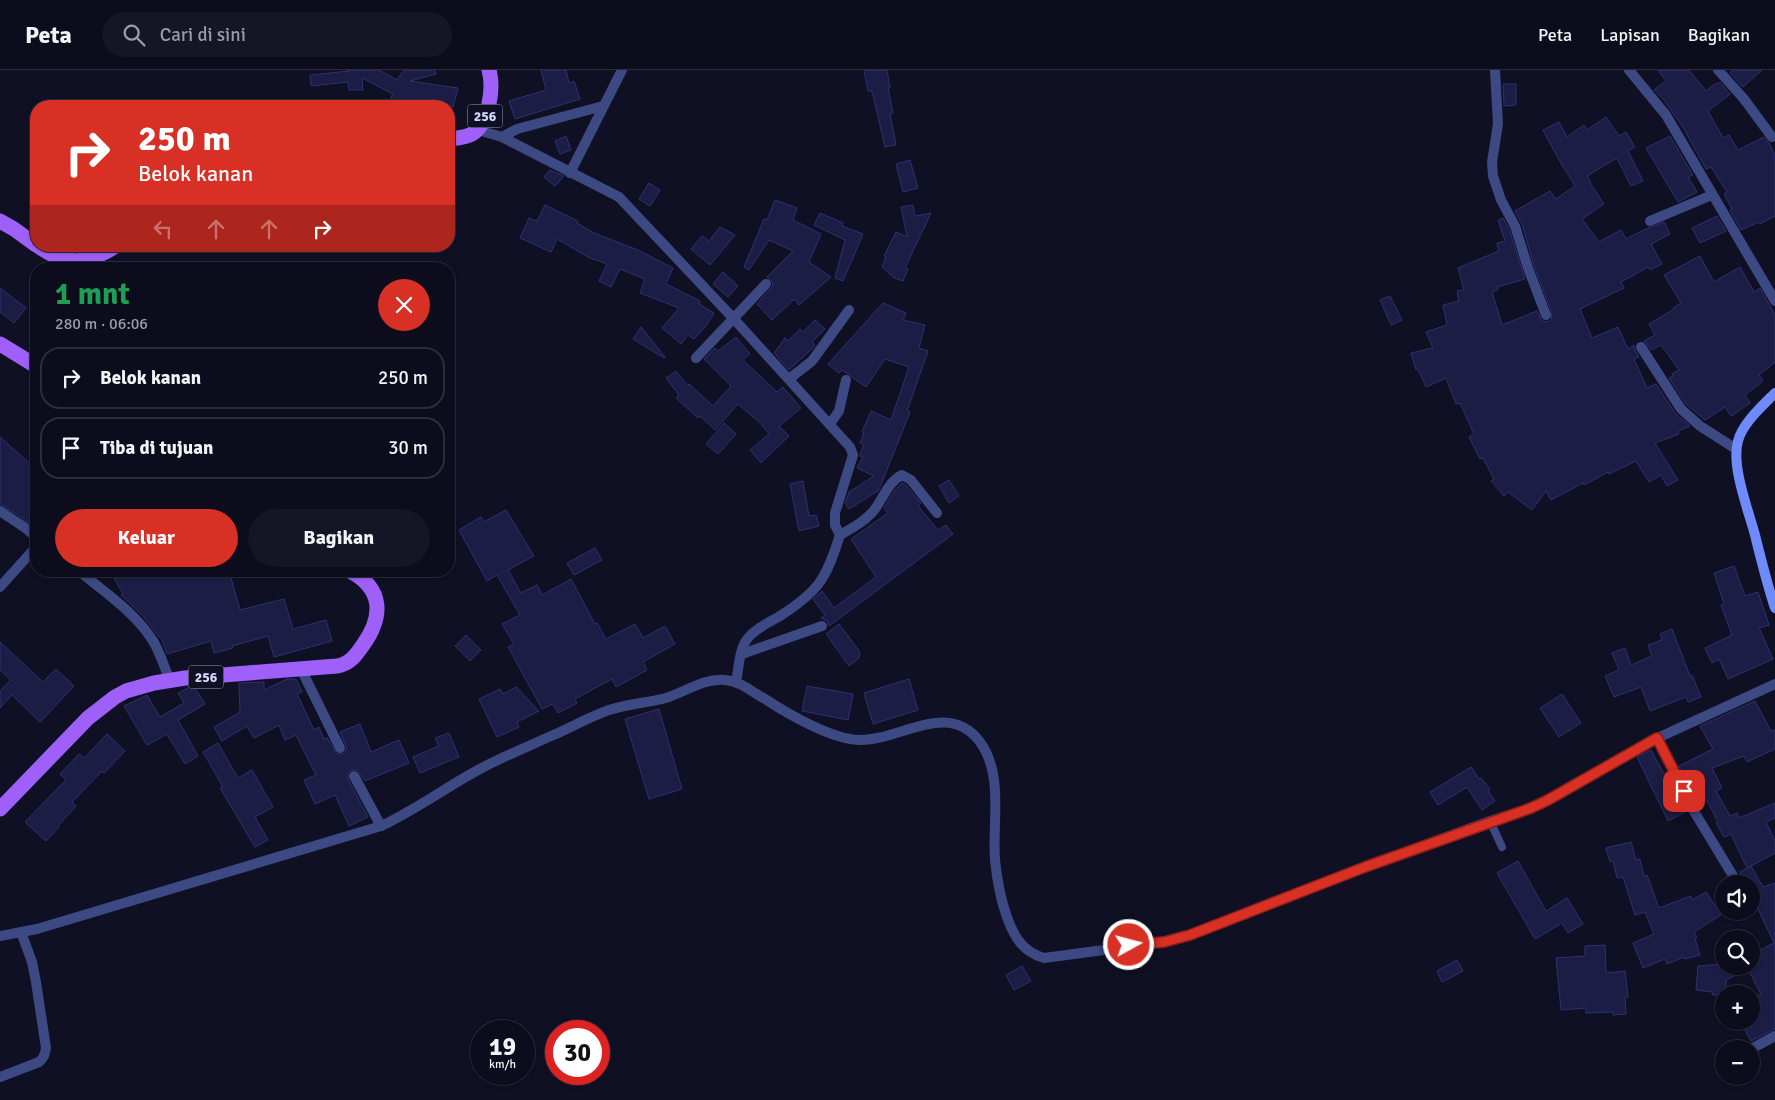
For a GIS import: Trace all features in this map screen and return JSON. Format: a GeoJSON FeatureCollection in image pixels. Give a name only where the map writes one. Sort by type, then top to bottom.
{"type":"FeatureCollection","features":[{"type":"Feature","properties":{"kind":"main road","name":"256"},"geometry":{"type":"LineString","coordinates":[[455,138],[466,137],[478,130],[487,112],[492,88],[489,70]]}},
{"type":"Feature","properties":{"kind":"main road"},"geometry":{"type":"LineString","coordinates":[[0,221],[14,228],[30,241]]}},
{"type":"Feature","properties":{"kind":"main road"},"geometry":{"type":"LineString","coordinates":[[46,252],[56,258],[68,261],[83,261],[96,258],[106,252]]}},
{"type":"Feature","properties":{"kind":"main road"},"geometry":{"type":"LineString","coordinates":[[0,344],[30,362]]}},
{"type":"Feature","properties":{"kind":"main road"},"geometry":{"type":"LineString","coordinates":[[1775,394],[1758,410],[1748,423],[1739,437],[1736,449],[1737,464],[1744,496],[1775,608]]}},
{"type":"Feature","properties":{"kind":"main road","name":"256"},"geometry":{"type":"LineString","coordinates":[[0,810],[88,718],[126,691],[170,680],[337,666],[347,663],[356,655],[372,632],[377,618],[376,601],[367,582],[361,577]]}},
{"type":"Feature","properties":{"kind":"street"},"geometry":{"type":"LineString","coordinates":[[570,173],[622,70]]}},
{"type":"Feature","properties":{"kind":"street"},"geometry":{"type":"LineString","coordinates":[[1495,70],[1498,124],[1492,162],[1493,176],[1515,226],[1546,316]]}},
{"type":"Feature","properties":{"kind":"street"},"geometry":{"type":"LineString","coordinates":[[1629,70],[1666,115],[1775,301]]}},
{"type":"Feature","properties":{"kind":"street"},"geometry":{"type":"LineString","coordinates":[[1718,70],[1744,99],[1772,137]]}},
{"type":"Feature","properties":{"kind":"street"},"geometry":{"type":"LineString","coordinates":[[502,137],[517,129],[603,106]]}},
{"type":"Feature","properties":{"kind":"street"},"geometry":{"type":"LineString","coordinates":[[478,130],[502,137],[618,197],[734,318],[830,424],[850,447],[853,455],[835,513],[836,525],[840,535]]}},
{"type":"Feature","properties":{"kind":"street"},"geometry":{"type":"LineString","coordinates":[[1650,221],[1712,195]]}},
{"type":"Feature","properties":{"kind":"street"},"geometry":{"type":"LineString","coordinates":[[696,358],[766,284]]}},
{"type":"Feature","properties":{"kind":"street"},"geometry":{"type":"LineString","coordinates":[[788,379],[812,361],[849,310]]}},
{"type":"Feature","properties":{"kind":"street"},"geometry":{"type":"LineString","coordinates":[[1641,347],[1681,409],[1700,426],[1736,449]]}},
{"type":"Feature","properties":{"kind":"street"},"geometry":{"type":"LineString","coordinates":[[830,424],[838,411],[846,380]]}},
{"type":"Feature","properties":{"kind":"street"},"geometry":{"type":"LineString","coordinates":[[736,682],[742,654],[748,638],[801,602],[814,590],[822,580],[840,535],[870,515],[896,478],[902,475],[911,480],[937,512]]}},
{"type":"Feature","properties":{"kind":"street"},"geometry":{"type":"LineString","coordinates":[[0,511],[30,532]]}},
{"type":"Feature","properties":{"kind":"street"},"geometry":{"type":"LineString","coordinates":[[0,587],[30,554]]}},
{"type":"Feature","properties":{"kind":"street"},"geometry":{"type":"LineString","coordinates":[[86,577],[116,601],[146,630],[154,643],[170,680]]}},
{"type":"Feature","properties":{"kind":"street"},"geometry":{"type":"LineString","coordinates":[[742,654],[822,626]]}},
{"type":"Feature","properties":{"kind":"street"},"geometry":{"type":"LineString","coordinates":[[301,669],[340,748]]}},
{"type":"Feature","properties":{"kind":"street"},"geometry":{"type":"LineString","coordinates":[[0,936],[22,932],[381,826],[416,808],[479,770],[606,711],[664,698],[716,680],[736,682],[781,709],[828,732],[856,740],[875,740],[947,721],[964,727],[975,736],[987,756],[994,785],[995,859],[1000,897],[1015,937],[1029,951],[1044,958],[1177,939],[1365,867],[1531,808],[1657,738],[1775,684]]}},
{"type":"Feature","properties":{"kind":"street"},"geometry":{"type":"LineString","coordinates":[[1657,738],[1692,808],[1733,875]]}},
{"type":"Feature","properties":{"kind":"street"},"geometry":{"type":"LineString","coordinates":[[354,776],[381,826]]}},
{"type":"Feature","properties":{"kind":"street"},"geometry":{"type":"LineString","coordinates":[[0,1077],[39,1062],[46,1053],[36,982],[32,962],[22,932]]}},
{"type":"Feature","properties":{"kind":"street"},"geometry":{"type":"LineString","coordinates":[[1760,1044],[1775,1036]]}},
{"type":"Feature","properties":{"kind":"lane"},"geometry":{"type":"LineString","coordinates":[[1490,821],[1502,847]]}},
{"type":"Feature","properties":{"kind":"building"},"geometry":{"type":"Polygon","coordinates":[[[347,70],[379,70],[397,80],[404,70],[435,70],[436,74],[410,81],[458,88],[455,100],[390,100],[393,94],[362,78],[363,90],[349,90],[348,82],[311,86],[310,75],[349,71],[347,70]]]}},
{"type":"Feature","properties":{"kind":"building"},"geometry":{"type":"Polygon","coordinates":[[[541,70],[566,70],[569,83],[574,81],[580,99],[515,119],[509,101],[546,90],[541,70]]]}},
{"type":"Feature","properties":{"kind":"building"},"geometry":{"type":"Polygon","coordinates":[[[864,70],[887,70],[893,113],[890,114],[896,145],[885,147],[872,91],[868,91],[864,70]]]}},
{"type":"Feature","properties":{"kind":"building"},"geometry":{"type":"Polygon","coordinates":[[[1658,70],[1689,70],[1706,91],[1720,82],[1730,94],[1708,111],[1723,138],[1729,135],[1738,150],[1764,137],[1769,143],[1775,155],[1775,216],[1760,224],[1759,222],[1741,230],[1724,194],[1727,192],[1711,167],[1706,169],[1684,129],[1664,100],[1654,90],[1666,81],[1658,70]]]}},
{"type":"Feature","properties":{"kind":"building"},"geometry":{"type":"Polygon","coordinates":[[[1733,70],[1762,70],[1743,87],[1730,73],[1733,70]]]}},
{"type":"Feature","properties":{"kind":"building"},"geometry":{"type":"Polygon","coordinates":[[[1503,84],[1516,84],[1516,105],[1504,106],[1503,84]]]}},
{"type":"Feature","properties":{"kind":"building"},"geometry":{"type":"Polygon","coordinates":[[[1606,117],[1619,136],[1626,132],[1635,147],[1628,151],[1643,181],[1631,186],[1617,158],[1587,176],[1604,204],[1582,219],[1599,242],[1621,230],[1626,239],[1664,222],[1670,234],[1651,244],[1662,264],[1650,270],[1648,267],[1621,282],[1624,288],[1580,309],[1592,338],[1618,327],[1628,349],[1634,345],[1639,357],[1634,359],[1647,388],[1656,384],[1675,413],[1690,426],[1678,431],[1679,434],[1655,443],[1678,480],[1667,486],[1661,475],[1649,482],[1636,461],[1609,474],[1608,472],[1584,485],[1583,483],[1551,500],[1546,491],[1532,510],[1508,492],[1504,496],[1491,481],[1494,479],[1483,458],[1480,459],[1469,437],[1474,434],[1460,403],[1456,404],[1446,378],[1426,387],[1418,369],[1416,370],[1411,353],[1433,348],[1426,332],[1447,325],[1443,305],[1459,301],[1457,291],[1464,290],[1458,268],[1499,251],[1497,243],[1505,241],[1498,220],[1503,218],[1509,229],[1525,279],[1497,287],[1498,290],[1492,292],[1502,325],[1537,311],[1542,321],[1548,322],[1551,320],[1552,313],[1534,266],[1522,224],[1515,211],[1550,191],[1556,199],[1575,186],[1543,130],[1559,122],[1567,137],[1584,125],[1587,130],[1606,117]]]}},
{"type":"Feature","properties":{"kind":"building"},"geometry":{"type":"Polygon","coordinates":[[[566,136],[571,150],[560,154],[555,141],[566,136]]]}},
{"type":"Feature","properties":{"kind":"building"},"geometry":{"type":"Polygon","coordinates":[[[1670,136],[1693,175],[1688,177],[1697,192],[1678,202],[1646,148],[1670,136]]]}},
{"type":"Feature","properties":{"kind":"building"},"geometry":{"type":"Polygon","coordinates":[[[910,160],[918,188],[903,192],[896,164],[910,160]]]}},
{"type":"Feature","properties":{"kind":"building"},"geometry":{"type":"Polygon","coordinates":[[[550,170],[564,176],[555,186],[544,177],[550,170]]]}},
{"type":"Feature","properties":{"kind":"building"},"geometry":{"type":"Polygon","coordinates":[[[649,183],[660,190],[650,206],[639,199],[649,183]]]}},
{"type":"Feature","properties":{"kind":"building"},"geometry":{"type":"Polygon","coordinates":[[[775,200],[797,208],[793,220],[821,234],[809,262],[831,277],[799,305],[794,299],[772,320],[757,304],[773,286],[767,277],[793,251],[769,240],[749,270],[744,267],[764,219],[767,220],[775,200]]]}},
{"type":"Feature","properties":{"kind":"building"},"geometry":{"type":"Polygon","coordinates":[[[545,205],[578,221],[577,223],[594,233],[638,250],[673,268],[666,284],[700,301],[699,304],[714,313],[706,326],[694,339],[688,335],[681,344],[662,328],[679,308],[640,293],[645,279],[620,269],[611,287],[599,281],[607,264],[588,257],[557,239],[551,252],[520,238],[529,218],[537,221],[545,205]]]}},
{"type":"Feature","properties":{"kind":"building"},"geometry":{"type":"Polygon","coordinates":[[[913,205],[915,216],[931,213],[905,268],[908,269],[903,281],[894,278],[882,267],[886,257],[884,256],[896,232],[907,237],[901,207],[913,205]]]}},
{"type":"Feature","properties":{"kind":"building"},"geometry":{"type":"Polygon","coordinates":[[[820,213],[843,223],[842,226],[863,234],[843,281],[835,278],[845,240],[814,225],[820,213]]]}},
{"type":"Feature","properties":{"kind":"building"},"geometry":{"type":"Polygon","coordinates":[[[1717,216],[1726,231],[1700,243],[1692,228],[1717,216]]]}},
{"type":"Feature","properties":{"kind":"building"},"geometry":{"type":"Polygon","coordinates":[[[720,227],[735,235],[710,265],[691,249],[702,236],[709,241],[720,227]]]}},
{"type":"Feature","properties":{"kind":"building"},"geometry":{"type":"Polygon","coordinates":[[[1700,256],[1714,282],[1740,267],[1754,292],[1760,288],[1775,315],[1775,362],[1759,375],[1763,381],[1745,395],[1750,403],[1731,416],[1725,407],[1705,420],[1686,404],[1669,378],[1679,370],[1661,345],[1651,350],[1644,341],[1655,335],[1649,324],[1681,303],[1664,275],[1700,256]]]}},
{"type":"Feature","properties":{"kind":"building"},"geometry":{"type":"Polygon","coordinates":[[[723,272],[738,286],[728,297],[713,284],[723,272]]]}},
{"type":"Feature","properties":{"kind":"building"},"geometry":{"type":"Polygon","coordinates":[[[0,288],[26,308],[14,323],[0,312],[0,288]]]}},
{"type":"Feature","properties":{"kind":"building"},"geometry":{"type":"Polygon","coordinates":[[[1390,296],[1402,320],[1391,325],[1380,300],[1390,296]]]}},
{"type":"Feature","properties":{"kind":"building"},"geometry":{"type":"Polygon","coordinates":[[[883,303],[906,313],[903,320],[925,325],[919,348],[928,351],[907,411],[910,412],[878,491],[849,509],[845,503],[849,492],[874,476],[857,468],[863,457],[860,456],[864,445],[860,443],[864,433],[862,432],[871,411],[891,420],[909,367],[885,359],[866,387],[842,370],[839,373],[828,364],[883,303]]]}},
{"type":"Feature","properties":{"kind":"building"},"geometry":{"type":"Polygon","coordinates":[[[815,320],[825,329],[812,342],[815,346],[789,370],[774,353],[785,338],[788,341],[800,329],[803,332],[815,320]]]}},
{"type":"Feature","properties":{"kind":"building"},"geometry":{"type":"Polygon","coordinates":[[[641,327],[665,357],[664,358],[633,339],[641,327]]]}},
{"type":"Feature","properties":{"kind":"building"},"geometry":{"type":"Polygon","coordinates":[[[736,337],[750,354],[743,360],[777,392],[783,387],[801,408],[779,426],[789,436],[761,463],[750,450],[769,434],[760,423],[738,404],[715,430],[700,416],[698,418],[676,398],[679,395],[666,378],[676,371],[688,386],[689,384],[713,406],[731,386],[704,359],[715,348],[718,351],[736,337]]]}},
{"type":"Feature","properties":{"kind":"building"},"geometry":{"type":"Polygon","coordinates":[[[724,423],[736,434],[718,454],[706,444],[724,423]]]}},
{"type":"Feature","properties":{"kind":"building"},"geometry":{"type":"Polygon","coordinates":[[[0,437],[30,464],[30,524],[0,504],[0,437]]]}},
{"type":"Feature","properties":{"kind":"building"},"geometry":{"type":"Polygon","coordinates":[[[949,480],[959,496],[949,503],[939,486],[949,480]]]}},
{"type":"Feature","properties":{"kind":"building"},"geometry":{"type":"Polygon","coordinates":[[[803,481],[809,516],[816,515],[819,526],[799,531],[790,484],[803,481]]]}},
{"type":"Feature","properties":{"kind":"building"},"geometry":{"type":"Polygon","coordinates":[[[902,483],[906,485],[921,503],[918,506],[938,530],[946,525],[953,534],[829,626],[827,621],[821,618],[825,615],[813,599],[822,591],[834,608],[876,577],[851,539],[888,513],[884,508],[895,490],[902,483]]]}},
{"type":"Feature","properties":{"kind":"building"},"geometry":{"type":"Polygon","coordinates":[[[506,510],[534,556],[508,570],[521,593],[537,585],[542,595],[571,579],[595,624],[597,623],[606,639],[635,624],[643,638],[665,626],[675,644],[643,662],[647,670],[616,687],[612,679],[575,699],[577,703],[558,713],[553,704],[542,709],[508,647],[514,644],[502,624],[520,615],[497,575],[487,581],[459,530],[481,517],[484,522],[506,510]]]}},
{"type":"Feature","properties":{"kind":"building"},"geometry":{"type":"Polygon","coordinates":[[[595,548],[602,560],[574,575],[567,563],[595,548]]]}},
{"type":"Feature","properties":{"kind":"building"},"geometry":{"type":"Polygon","coordinates":[[[1734,566],[1745,596],[1758,592],[1769,625],[1759,628],[1773,659],[1728,679],[1719,659],[1712,663],[1705,648],[1732,635],[1721,605],[1724,604],[1714,573],[1734,566]]]}},
{"type":"Feature","properties":{"kind":"building"},"geometry":{"type":"Polygon","coordinates":[[[113,577],[231,577],[240,610],[284,599],[293,629],[326,620],[332,641],[274,657],[268,636],[214,653],[211,641],[167,654],[161,637],[121,595],[123,594],[113,577]]]}},
{"type":"Feature","properties":{"kind":"building"},"geometry":{"type":"Polygon","coordinates":[[[839,624],[860,652],[859,658],[849,666],[826,634],[839,624]]]}},
{"type":"Feature","properties":{"kind":"building"},"geometry":{"type":"Polygon","coordinates":[[[1672,629],[1690,676],[1692,675],[1701,697],[1688,702],[1686,697],[1650,711],[1641,687],[1614,697],[1605,676],[1619,670],[1612,653],[1625,648],[1631,665],[1652,656],[1648,645],[1662,640],[1660,634],[1672,629]]]}},
{"type":"Feature","properties":{"kind":"building"},"geometry":{"type":"Polygon","coordinates":[[[466,635],[481,650],[470,661],[455,646],[466,635]]]}},
{"type":"Feature","properties":{"kind":"building"},"geometry":{"type":"Polygon","coordinates":[[[0,642],[43,682],[56,669],[74,686],[40,722],[12,695],[0,708],[0,691],[11,680],[0,670],[0,642]]]}},
{"type":"Feature","properties":{"kind":"building"},"geometry":{"type":"Polygon","coordinates":[[[287,679],[296,679],[302,692],[297,694],[314,730],[319,727],[324,739],[327,738],[337,754],[343,754],[347,749],[340,732],[360,724],[371,752],[399,740],[409,763],[365,781],[357,770],[351,770],[348,773],[348,779],[368,817],[349,826],[335,795],[315,804],[304,780],[316,775],[296,735],[285,740],[279,725],[254,738],[247,726],[222,741],[214,727],[240,712],[239,683],[264,682],[264,690],[287,679]]]}},
{"type":"Feature","properties":{"kind":"building"},"geometry":{"type":"Polygon","coordinates":[[[909,679],[918,710],[873,724],[864,693],[909,679]]]}},
{"type":"Feature","properties":{"kind":"building"},"geometry":{"type":"Polygon","coordinates":[[[807,686],[853,694],[848,720],[802,711],[807,686]]]}},
{"type":"Feature","properties":{"kind":"building"},"geometry":{"type":"Polygon","coordinates":[[[194,687],[205,704],[178,720],[198,756],[185,764],[167,734],[147,745],[124,706],[147,695],[160,717],[184,703],[178,693],[194,687]]]}},
{"type":"Feature","properties":{"kind":"building"},"geometry":{"type":"Polygon","coordinates":[[[516,687],[539,711],[517,722],[519,727],[497,737],[479,699],[500,689],[503,694],[516,687]]]}},
{"type":"Feature","properties":{"kind":"building"},"geometry":{"type":"Polygon","coordinates":[[[1562,694],[1581,723],[1559,737],[1540,708],[1562,694]]]}},
{"type":"Feature","properties":{"kind":"building"},"geometry":{"type":"Polygon","coordinates":[[[1755,701],[1771,731],[1775,730],[1775,749],[1747,762],[1744,756],[1712,768],[1722,788],[1716,791],[1730,816],[1737,813],[1739,818],[1775,803],[1775,818],[1766,822],[1775,841],[1775,853],[1747,868],[1731,834],[1724,837],[1705,797],[1696,801],[1679,766],[1713,749],[1700,726],[1755,701]]]}},
{"type":"Feature","properties":{"kind":"building"},"geometry":{"type":"Polygon","coordinates":[[[659,709],[682,789],[649,799],[625,719],[659,709]]]}},
{"type":"Feature","properties":{"kind":"building"},"geometry":{"type":"Polygon","coordinates":[[[449,733],[459,757],[420,773],[413,757],[439,746],[435,738],[449,733]]]}},
{"type":"Feature","properties":{"kind":"building"},"geometry":{"type":"Polygon","coordinates":[[[107,734],[125,751],[104,773],[102,771],[72,802],[76,806],[46,841],[25,822],[66,780],[60,774],[79,754],[84,758],[107,734]]]}},
{"type":"Feature","properties":{"kind":"building"},"geometry":{"type":"Polygon","coordinates":[[[218,743],[238,778],[252,770],[273,807],[255,817],[268,840],[255,847],[220,788],[223,787],[203,752],[218,743]]]}},
{"type":"Feature","properties":{"kind":"building"},"geometry":{"type":"Polygon","coordinates":[[[1651,750],[1664,774],[1667,772],[1685,812],[1668,821],[1637,757],[1651,750]]]}},
{"type":"Feature","properties":{"kind":"building"},"geometry":{"type":"Polygon","coordinates":[[[1471,767],[1479,779],[1481,778],[1490,789],[1488,791],[1495,801],[1482,810],[1467,787],[1438,805],[1430,792],[1471,767]]]}},
{"type":"Feature","properties":{"kind":"building"},"geometry":{"type":"Polygon","coordinates":[[[1631,842],[1636,860],[1640,859],[1644,876],[1647,875],[1659,908],[1691,896],[1692,900],[1706,892],[1715,906],[1715,919],[1694,932],[1700,955],[1685,959],[1684,957],[1667,964],[1665,959],[1643,968],[1633,943],[1654,934],[1645,912],[1635,915],[1623,877],[1617,878],[1613,861],[1610,862],[1606,848],[1631,842]]]}},
{"type":"Feature","properties":{"kind":"building"},"geometry":{"type":"Polygon","coordinates":[[[1518,861],[1546,911],[1567,898],[1583,924],[1568,933],[1562,923],[1535,939],[1497,873],[1518,861]]]}},
{"type":"Feature","properties":{"kind":"building"},"geometry":{"type":"Polygon","coordinates":[[[1751,866],[1756,875],[1742,875],[1740,872],[1751,866]]]}},
{"type":"Feature","properties":{"kind":"building"},"geometry":{"type":"Polygon","coordinates":[[[1760,882],[1763,887],[1775,883],[1775,1029],[1750,1040],[1745,1030],[1760,1030],[1761,994],[1760,985],[1756,985],[1751,975],[1760,975],[1760,950],[1774,943],[1760,913],[1760,882]]]}},
{"type":"Feature","properties":{"kind":"building"},"geometry":{"type":"Polygon","coordinates":[[[1605,945],[1606,973],[1625,971],[1628,997],[1625,998],[1626,1014],[1613,1015],[1613,1012],[1586,1013],[1586,1008],[1561,1010],[1556,958],[1585,956],[1585,946],[1605,945]]]}},
{"type":"Feature","properties":{"kind":"building"},"geometry":{"type":"Polygon","coordinates":[[[1457,960],[1463,971],[1442,982],[1437,971],[1457,960]]]}},
{"type":"Feature","properties":{"kind":"building"},"geometry":{"type":"Polygon","coordinates":[[[1715,965],[1715,975],[1736,975],[1726,980],[1726,985],[1715,985],[1715,995],[1713,995],[1712,992],[1696,990],[1698,966],[1715,965]]]}},
{"type":"Feature","properties":{"kind":"building"},"geometry":{"type":"Polygon","coordinates":[[[1022,966],[1031,981],[1014,990],[1006,975],[1022,966]]]}},
{"type":"Feature","properties":{"kind":"route"},"geometry":{"type":"LineString","coordinates":[[1129,945],[1164,942],[1190,935],[1365,867],[1531,808],[1657,738],[1684,791]]}}]}
